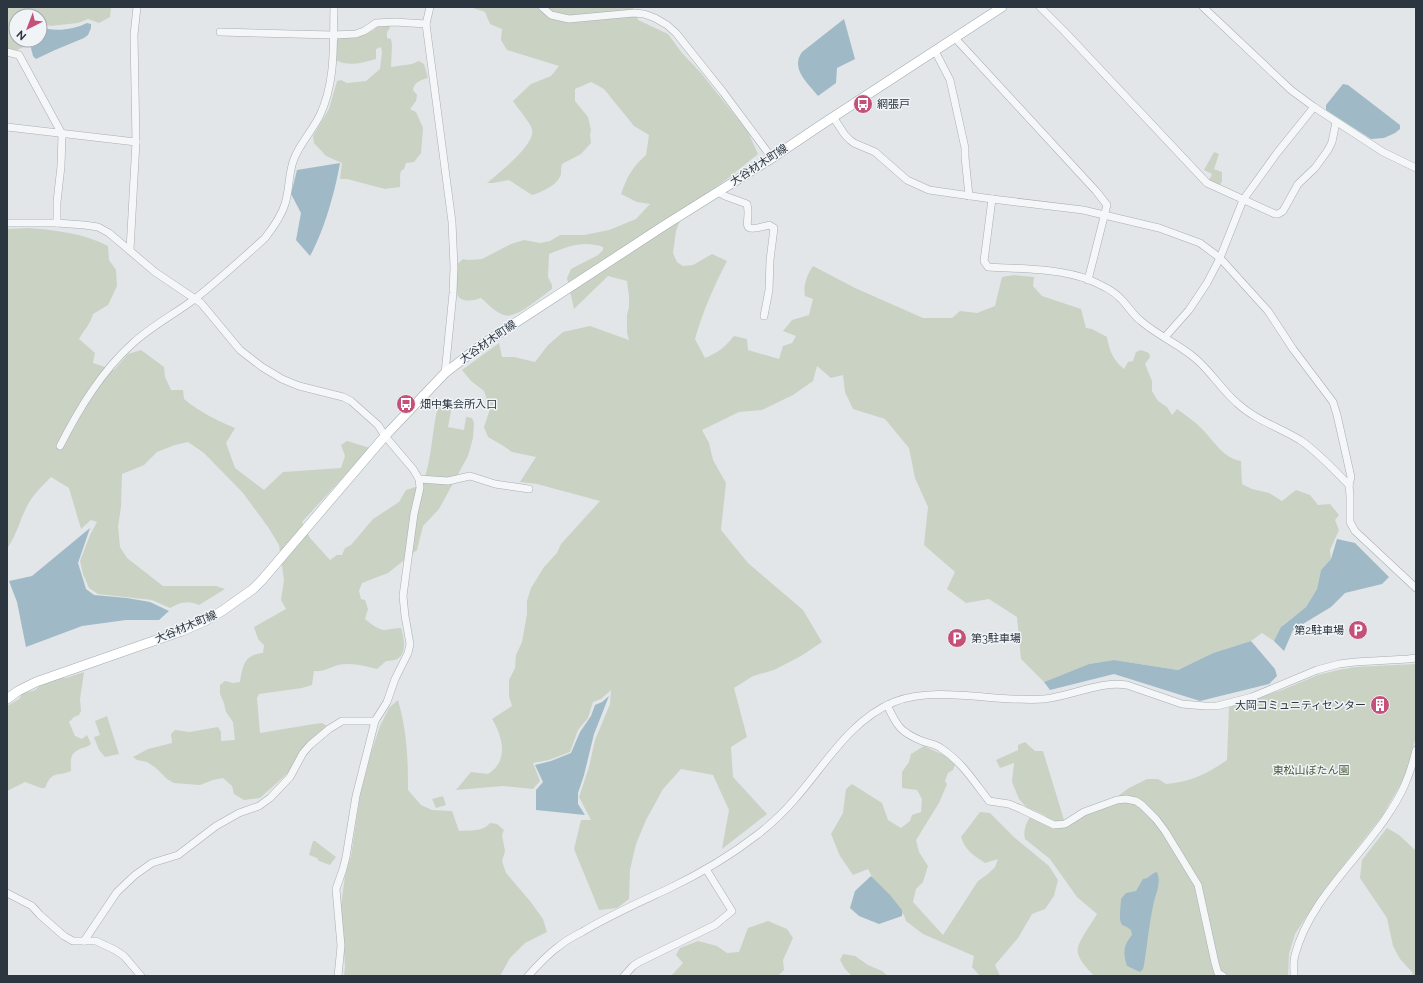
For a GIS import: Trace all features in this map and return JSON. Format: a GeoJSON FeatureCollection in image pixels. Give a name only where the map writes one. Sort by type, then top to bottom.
{"type":"FeatureCollection","features":[{"type":"Feature","properties":{"kind":"main road","name":"大谷材木町線"},"geometry":{"type":"LineString","coordinates":[[7,699],[18,691],[36,682],[182,631],[205,621],[237,601],[262,580],[385,436],[445,373],[480,346],[772,158],[1002,7]]}},
{"type":"Feature","properties":{"kind":"street"},"geometry":{"type":"LineString","coordinates":[[130,250],[136,142],[134,35],[137,7]]}},
{"type":"Feature","properties":{"kind":"street"},"geometry":{"type":"LineString","coordinates":[[60,446],[88,396],[116,360],[131,344],[196,298],[266,238],[271,230],[285,204],[290,170],[294,158],[320,117],[328,97],[332,70],[334,7]]}},
{"type":"Feature","properties":{"kind":"street"},"geometry":{"type":"LineString","coordinates":[[430,7],[426,24],[452,222],[454,266],[454,293],[445,373]]}},
{"type":"Feature","properties":{"kind":"street"},"geometry":{"type":"LineString","coordinates":[[542,7],[551,15],[569,19],[634,13],[644,14],[667,25],[685,43],[772,158]]}},
{"type":"Feature","properties":{"kind":"street"},"geometry":{"type":"LineString","coordinates":[[1040,7],[1207,183],[1275,214],[1283,211],[1298,184],[1315,168],[1328,150],[1332,142],[1336,122]]}},
{"type":"Feature","properties":{"kind":"street"},"geometry":{"type":"LineString","coordinates":[[1203,7],[1291,90],[1314,108],[1383,152],[1416,168]]}},
{"type":"Feature","properties":{"kind":"street"},"geometry":{"type":"LineString","coordinates":[[220,32],[333,35],[360,32],[376,23],[381,22],[426,24]]}},
{"type":"Feature","properties":{"kind":"street"},"geometry":{"type":"LineString","coordinates":[[955,38],[1096,191],[1107,205],[1088,280]]}},
{"type":"Feature","properties":{"kind":"street"},"geometry":{"type":"LineString","coordinates":[[935,51],[950,80],[966,148],[965,157],[969,196]]}},
{"type":"Feature","properties":{"kind":"street"},"geometry":{"type":"LineString","coordinates":[[7,52],[19,55],[62,134],[57,223]]}},
{"type":"Feature","properties":{"kind":"street"},"geometry":{"type":"LineString","coordinates":[[1165,337],[1193,304],[1207,283],[1220,258],[1243,200],[1277,153],[1314,108]]}},
{"type":"Feature","properties":{"kind":"street"},"geometry":{"type":"LineString","coordinates":[[833,117],[850,140],[880,155],[907,180],[929,190],[1083,210],[1159,228],[1200,244],[1220,258],[1268,311],[1293,349],[1333,402],[1351,477],[1349,485],[1350,522],[1352,527],[1416,588]]}},
{"type":"Feature","properties":{"kind":"street"},"geometry":{"type":"LineString","coordinates":[[7,126],[136,142]]}},
{"type":"Feature","properties":{"kind":"street"},"geometry":{"type":"LineString","coordinates":[[718,192],[747,204],[748,210],[746,222],[751,228],[769,225],[774,228],[770,260],[769,290],[764,316]]}},
{"type":"Feature","properties":{"kind":"street"},"geometry":{"type":"LineString","coordinates":[[992,199],[984,261],[988,266],[1040,270],[1088,280],[1112,291],[1141,321],[1186,350],[1237,403],[1251,414],[1300,441],[1325,461],[1349,485]]}},
{"type":"Feature","properties":{"kind":"street"},"geometry":{"type":"LineString","coordinates":[[7,223],[57,223],[98,228],[109,233],[155,272],[202,303],[240,350],[250,359],[282,379],[299,386],[343,396],[351,401],[378,425],[385,436],[413,469],[419,479],[420,488],[414,514],[403,596],[410,644],[387,702],[375,720],[356,796],[343,869],[336,889],[341,946],[338,976]]}},
{"type":"Feature","properties":{"kind":"street"},"geometry":{"type":"LineString","coordinates":[[419,479],[448,481],[470,476],[496,484],[530,490]]}},
{"type":"Feature","properties":{"kind":"street"},"geometry":{"type":"LineString","coordinates":[[528,976],[558,946],[595,924],[706,870],[741,847],[773,821],[794,800],[843,741],[861,722],[887,705],[897,701],[933,695],[1003,699],[1044,699],[1071,694],[1102,685],[1118,684],[1127,685],[1182,704],[1217,706],[1252,697],[1317,670],[1339,664],[1416,658]]}},
{"type":"Feature","properties":{"kind":"street"},"geometry":{"type":"LineString","coordinates":[[887,705],[899,728],[907,734],[924,742],[933,743],[943,749],[968,773],[989,802],[1010,804],[1054,825],[1065,824],[1084,812],[1116,800],[1126,799],[1136,801],[1142,805],[1156,819],[1165,831],[1198,885],[1215,963],[1218,972],[1223,976]]}},
{"type":"Feature","properties":{"kind":"street"},"geometry":{"type":"LineString","coordinates":[[84,942],[117,892],[135,875],[152,863],[178,855],[216,826],[239,813],[259,806],[270,798],[290,777],[303,753],[329,729],[342,722],[375,720]]}},
{"type":"Feature","properties":{"kind":"street"},"geometry":{"type":"LineString","coordinates":[[1294,976],[1294,956],[1305,927],[1327,893],[1386,818],[1412,770],[1416,750]]}},
{"type":"Feature","properties":{"kind":"street"},"geometry":{"type":"LineString","coordinates":[[624,976],[639,962],[715,925],[732,911],[706,870]]}},
{"type":"Feature","properties":{"kind":"street"},"geometry":{"type":"LineString","coordinates":[[7,893],[32,906],[64,936],[74,941],[96,941],[115,950],[124,956],[141,976]]}},
{"type":"Feature","properties":{"kind":"green space"},"geometry":{"type":"Polygon","coordinates":[[[7,7],[111,7],[110,17],[99,23],[88,19],[78,23],[50,26],[48,25],[48,8],[8,8],[8,48],[22,48],[14,51],[7,48],[7,7]]]}},
{"type":"Feature","properties":{"kind":"green space"},"geometry":{"type":"Polygon","coordinates":[[[470,7],[633,7],[638,20],[668,34],[748,132],[758,154],[727,179],[684,210],[676,231],[673,253],[677,262],[683,266],[693,265],[712,254],[727,261],[709,299],[695,339],[705,358],[721,349],[734,336],[747,339],[748,350],[779,359],[783,346],[792,343],[796,336],[783,331],[792,320],[809,315],[813,299],[805,296],[805,284],[813,266],[855,288],[923,318],[952,318],[960,311],[977,313],[995,306],[1002,277],[1014,275],[1034,277],[1033,286],[1042,296],[1081,309],[1086,328],[1092,329],[1107,337],[1112,354],[1124,369],[1128,362],[1133,361],[1136,352],[1141,350],[1149,353],[1150,357],[1145,364],[1152,381],[1152,391],[1158,401],[1167,407],[1172,415],[1177,409],[1197,424],[1223,452],[1234,459],[1241,461],[1242,484],[1252,489],[1269,493],[1282,501],[1296,490],[1310,495],[1318,505],[1330,504],[1339,515],[1335,520],[1339,530],[1330,550],[1331,559],[1321,570],[1317,589],[1306,607],[1283,625],[1274,641],[1262,633],[1251,641],[1213,653],[1178,670],[1114,660],[1089,664],[1044,682],[1021,659],[1017,617],[989,599],[966,603],[947,589],[955,572],[924,545],[928,507],[915,478],[909,448],[885,419],[853,409],[845,392],[843,375],[831,378],[817,366],[813,381],[793,395],[762,410],[739,412],[702,430],[709,443],[713,460],[726,483],[721,530],[748,563],[803,610],[822,642],[801,656],[774,670],[753,676],[734,688],[747,737],[731,747],[733,777],[767,814],[722,849],[729,810],[713,775],[681,769],[663,789],[646,820],[636,844],[630,870],[629,899],[617,908],[599,910],[574,849],[581,820],[591,820],[579,797],[589,767],[595,740],[610,704],[611,690],[601,699],[593,702],[588,718],[578,730],[570,752],[549,760],[533,763],[540,781],[533,789],[503,786],[456,790],[471,772],[488,774],[495,769],[499,762],[502,748],[501,741],[492,719],[512,706],[509,696],[509,680],[515,668],[516,655],[522,642],[527,614],[527,601],[531,588],[544,567],[557,553],[561,544],[600,501],[537,484],[520,482],[536,457],[512,452],[488,437],[484,427],[490,409],[484,391],[471,381],[462,370],[499,343],[502,357],[514,357],[535,362],[548,345],[563,332],[590,326],[629,340],[627,333],[629,296],[627,281],[608,276],[574,309],[567,278],[571,269],[598,255],[603,250],[603,247],[595,245],[575,245],[549,254],[548,277],[552,285],[552,289],[521,311],[509,316],[498,312],[481,298],[475,300],[465,300],[459,297],[457,294],[456,265],[463,259],[482,259],[511,244],[524,240],[540,243],[550,241],[560,235],[584,235],[609,230],[636,219],[650,204],[637,202],[621,194],[630,173],[646,155],[649,135],[634,126],[604,89],[591,82],[575,89],[575,101],[588,117],[591,130],[591,143],[581,154],[562,164],[561,174],[557,182],[545,190],[532,195],[509,180],[487,183],[515,158],[532,136],[531,127],[513,101],[531,84],[551,76],[559,66],[507,50],[501,40],[502,29],[490,24],[485,12],[470,7]]]}},
{"type":"Feature","properties":{"kind":"green space"},"geometry":{"type":"Polygon","coordinates":[[[388,24],[390,28],[387,32],[387,38],[391,39],[392,45],[391,67],[412,64],[419,61],[424,64],[428,78],[416,83],[413,90],[417,95],[416,101],[410,109],[416,112],[423,128],[421,153],[414,162],[406,163],[404,169],[401,171],[400,187],[385,189],[347,179],[340,179],[342,163],[326,156],[314,143],[313,136],[329,109],[337,81],[341,80],[347,83],[366,81],[380,69],[382,52],[381,47],[376,49],[376,59],[350,64],[336,60],[337,41],[339,38],[365,34],[374,30],[376,25],[388,24]]]}},
{"type":"Feature","properties":{"kind":"green space"},"geometry":{"type":"Polygon","coordinates":[[[1214,152],[1219,154],[1214,169],[1222,172],[1222,181],[1220,185],[1209,180],[1212,174],[1204,170],[1214,152]]]}},
{"type":"Feature","properties":{"kind":"green space"},"geometry":{"type":"Polygon","coordinates":[[[28,228],[59,231],[79,235],[108,246],[109,260],[116,270],[117,286],[108,305],[93,314],[89,324],[79,339],[95,353],[93,363],[114,370],[128,354],[141,350],[164,367],[165,377],[171,390],[183,390],[184,399],[190,404],[221,422],[235,428],[226,443],[235,468],[264,490],[283,472],[341,468],[345,456],[341,445],[347,441],[370,448],[302,522],[310,538],[330,560],[337,555],[342,555],[345,548],[351,545],[373,519],[399,502],[406,490],[422,485],[426,475],[439,403],[450,407],[451,411],[448,427],[464,430],[466,417],[472,418],[474,423],[473,438],[468,456],[439,509],[423,526],[417,550],[388,573],[362,583],[359,591],[361,599],[365,600],[368,609],[365,619],[382,630],[401,628],[404,646],[401,655],[398,659],[393,661],[386,661],[377,669],[348,664],[314,671],[312,685],[302,688],[259,694],[257,698],[260,733],[322,723],[327,726],[301,750],[292,769],[260,798],[244,800],[234,794],[232,786],[223,778],[200,785],[174,783],[147,762],[137,760],[133,757],[148,749],[172,743],[171,734],[175,730],[190,732],[218,727],[221,732],[221,741],[235,740],[233,722],[226,712],[220,694],[220,685],[225,681],[233,683],[240,682],[242,671],[248,659],[257,654],[263,653],[264,645],[258,639],[254,627],[286,609],[281,600],[284,580],[279,545],[268,527],[243,493],[204,453],[188,442],[175,445],[157,452],[144,465],[122,474],[121,507],[118,526],[120,547],[127,558],[163,586],[216,586],[225,589],[199,605],[184,602],[170,608],[152,600],[98,594],[89,588],[83,574],[80,561],[90,535],[97,522],[91,520],[81,529],[69,488],[51,477],[29,502],[7,549],[7,229],[28,228]]]}},
{"type":"Feature","properties":{"kind":"green space","name":"東松山ぼたん園"},"geometry":{"type":"Polygon","coordinates":[[[1416,664],[1416,736],[1408,767],[1402,782],[1382,816],[1324,890],[1295,934],[1289,954],[1288,976],[1225,976],[1221,970],[1217,956],[1219,976],[1094,976],[1080,959],[1078,949],[1079,944],[1097,914],[1077,897],[1050,859],[1025,839],[1025,827],[1031,816],[1058,829],[1060,828],[1044,815],[1026,807],[1019,799],[1012,782],[1014,763],[1000,768],[996,760],[1018,750],[1018,745],[1025,742],[1035,751],[1043,751],[1064,820],[1118,796],[1129,788],[1147,779],[1158,779],[1166,784],[1175,783],[1206,773],[1227,760],[1229,707],[1282,690],[1318,675],[1338,670],[1355,667],[1416,664]]]}},
{"type":"Feature","properties":{"kind":"green space"},"geometry":{"type":"Polygon","coordinates":[[[84,672],[80,699],[81,711],[79,715],[74,717],[69,722],[75,736],[82,739],[87,735],[91,744],[73,754],[71,759],[71,771],[53,776],[45,788],[25,782],[7,791],[7,706],[19,699],[22,694],[35,690],[41,685],[59,678],[66,678],[84,672]]]}},
{"type":"Feature","properties":{"kind":"green space"},"geometry":{"type":"Polygon","coordinates":[[[398,700],[406,745],[408,790],[421,805],[432,810],[452,811],[459,831],[484,828],[490,823],[497,824],[504,830],[502,835],[505,851],[502,861],[506,873],[543,919],[547,932],[525,943],[510,958],[500,976],[344,976],[345,966],[341,906],[345,876],[351,856],[360,796],[371,753],[380,726],[389,708],[398,700]]]}},
{"type":"Feature","properties":{"kind":"green space"},"geometry":{"type":"Polygon","coordinates":[[[107,716],[119,754],[105,757],[99,750],[94,737],[100,735],[95,721],[107,716]]]}},
{"type":"Feature","properties":{"kind":"green space"},"geometry":{"type":"Polygon","coordinates":[[[924,746],[946,756],[955,765],[953,770],[948,773],[945,781],[947,784],[939,803],[916,840],[919,852],[928,866],[923,882],[916,889],[913,902],[943,935],[978,881],[995,867],[998,859],[985,863],[970,852],[961,837],[980,812],[990,813],[1015,838],[1049,866],[1058,880],[1054,896],[1045,909],[1032,914],[1018,938],[995,965],[1000,976],[980,976],[972,967],[974,956],[923,934],[906,921],[904,915],[884,899],[868,869],[853,875],[840,856],[831,834],[843,813],[846,789],[852,784],[882,803],[888,820],[901,828],[910,821],[912,815],[921,812],[922,799],[917,790],[902,788],[902,772],[909,762],[911,754],[924,746]]]}},
{"type":"Feature","properties":{"kind":"green space"},"geometry":{"type":"Polygon","coordinates":[[[443,796],[446,805],[436,808],[432,799],[443,796]]]}},
{"type":"Feature","properties":{"kind":"green space"},"geometry":{"type":"Polygon","coordinates":[[[1387,828],[1399,835],[1416,851],[1416,976],[1413,976],[1412,972],[1400,959],[1393,946],[1387,918],[1360,878],[1362,860],[1387,828]]]}},
{"type":"Feature","properties":{"kind":"green space"},"geometry":{"type":"Polygon","coordinates":[[[313,841],[336,857],[330,865],[309,855],[313,841]]]}},
{"type":"Feature","properties":{"kind":"green space"},"geometry":{"type":"Polygon","coordinates":[[[768,921],[787,929],[793,938],[783,960],[784,970],[778,976],[671,976],[683,963],[676,955],[680,948],[698,941],[717,946],[727,953],[739,952],[748,928],[768,921]]]}},
{"type":"Feature","properties":{"kind":"green space"},"geometry":{"type":"Polygon","coordinates":[[[843,954],[855,956],[888,976],[852,976],[845,969],[840,960],[843,954]]]}},
{"type":"Feature","properties":{"kind":"water"},"geometry":{"type":"Polygon","coordinates":[[[844,19],[855,59],[837,68],[836,83],[818,96],[805,81],[799,70],[799,58],[802,52],[844,19]]]}},
{"type":"Feature","properties":{"kind":"water"},"geometry":{"type":"Polygon","coordinates":[[[87,23],[91,24],[88,35],[84,38],[36,59],[33,56],[31,48],[48,48],[48,29],[64,30],[87,23]]]}},
{"type":"Feature","properties":{"kind":"water"},"geometry":{"type":"Polygon","coordinates":[[[1343,84],[1348,85],[1400,125],[1400,129],[1384,138],[1371,139],[1326,110],[1326,105],[1343,84]]]}},
{"type":"Feature","properties":{"kind":"water"},"geometry":{"type":"Polygon","coordinates":[[[340,163],[328,211],[320,235],[310,256],[296,240],[301,213],[291,194],[297,170],[340,163]]]}},
{"type":"Feature","properties":{"kind":"water"},"geometry":{"type":"Polygon","coordinates":[[[90,528],[78,563],[86,589],[94,595],[150,602],[169,611],[159,620],[126,620],[82,626],[26,647],[17,602],[9,581],[32,576],[90,528]]]}},
{"type":"Feature","properties":{"kind":"water"},"geometry":{"type":"Polygon","coordinates":[[[1337,539],[1355,543],[1389,577],[1382,584],[1345,593],[1331,607],[1293,630],[1284,651],[1274,641],[1281,627],[1306,607],[1317,589],[1321,570],[1331,559],[1337,539]]]}},
{"type":"Feature","properties":{"kind":"water"},"geometry":{"type":"Polygon","coordinates":[[[1251,641],[1275,669],[1277,676],[1269,684],[1200,701],[1114,674],[1050,690],[1044,682],[1089,664],[1114,660],[1178,670],[1213,653],[1251,641]]]}},
{"type":"Feature","properties":{"kind":"water"},"geometry":{"type":"Polygon","coordinates":[[[609,696],[594,734],[578,793],[578,804],[585,815],[536,810],[536,790],[543,782],[535,765],[551,761],[571,753],[580,732],[591,716],[595,705],[602,702],[609,696]]]}},
{"type":"Feature","properties":{"kind":"water"},"geometry":{"type":"Polygon","coordinates":[[[1157,872],[1159,880],[1144,965],[1140,972],[1127,966],[1124,954],[1125,946],[1132,935],[1131,930],[1122,925],[1121,922],[1121,899],[1126,893],[1136,891],[1143,879],[1157,872]]]}},
{"type":"Feature","properties":{"kind":"water"},"geometry":{"type":"Polygon","coordinates":[[[871,876],[890,895],[902,910],[902,916],[879,924],[859,916],[850,908],[855,891],[871,876]]]}},
{"type":"Feature","properties":{"kind":"place","name":"網張戸"},"geometry":{"type":"Point","coordinates":[863,104]}},
{"type":"Feature","properties":{"kind":"place","name":"畑中集会所入口"},"geometry":{"type":"Point","coordinates":[406,404]}},
{"type":"Feature","properties":{"kind":"place","name":"第2駐車場"},"geometry":{"type":"Point","coordinates":[1358,630]}},
{"type":"Feature","properties":{"kind":"place","name":"第3駐車場"},"geometry":{"type":"Point","coordinates":[957,638]}},
{"type":"Feature","properties":{"kind":"place","name":"大岡コミュニティセンター"},"geometry":{"type":"Point","coordinates":[1380,705]}}]}
